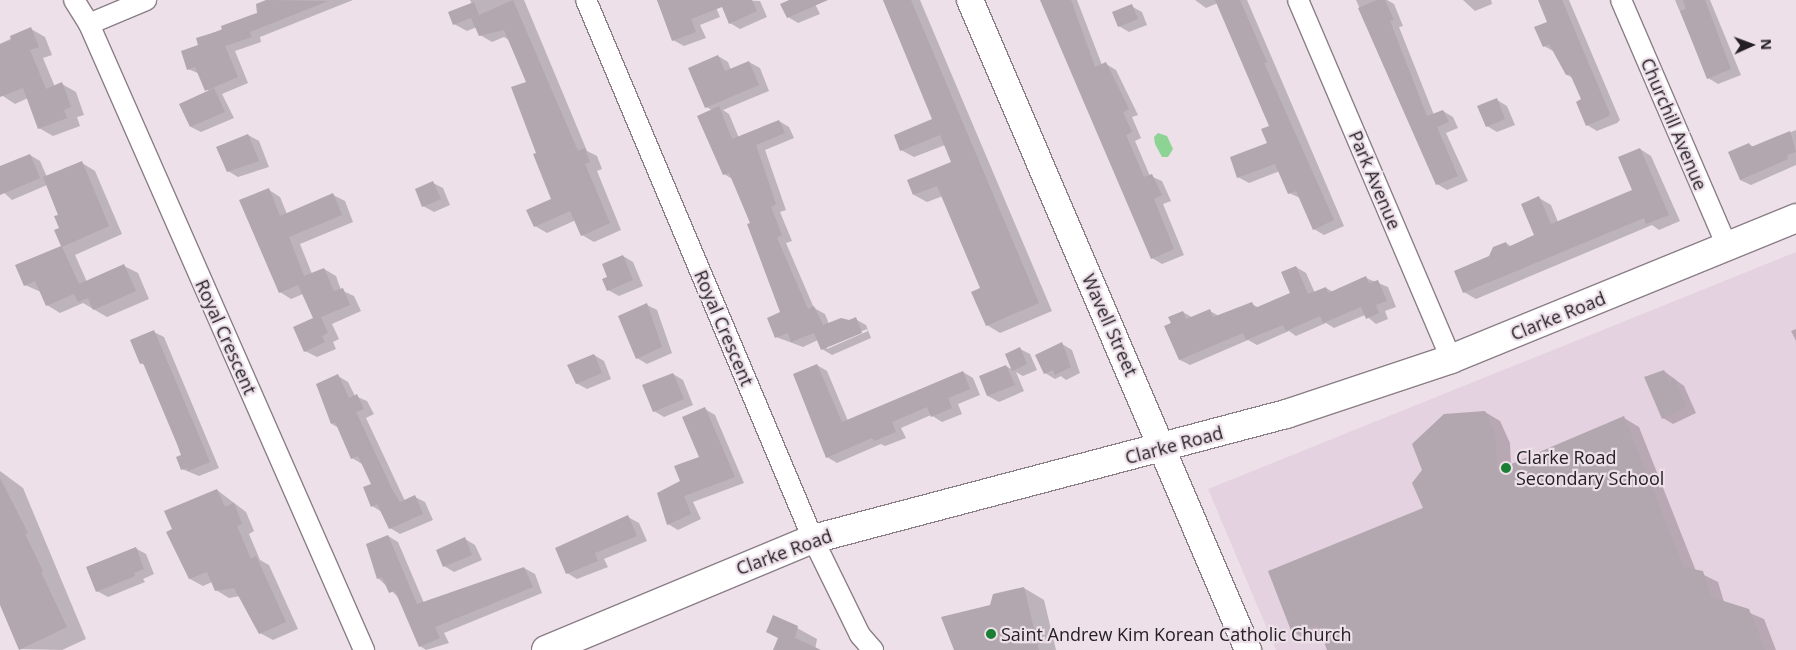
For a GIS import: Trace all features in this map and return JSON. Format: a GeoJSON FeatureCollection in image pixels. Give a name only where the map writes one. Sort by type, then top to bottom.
{"type":"FeatureCollection","features":[{"type":"Feature","properties":{"kind":"main road","name":"Clarke Road"},"geometry":{"type":"LineString","coordinates":[[546,650],[813,538],[1286,414],[1451,359],[1728,248],[1796,218]]}},
{"type":"Feature","properties":{"kind":"street","name":"Royal Crescent"},"geometry":{"type":"LineString","coordinates":[[74,0],[89,24],[364,650]]}},
{"type":"Feature","properties":{"kind":"street"},"geometry":{"type":"LineString","coordinates":[[89,24],[146,0]]}},
{"type":"Feature","properties":{"kind":"street","name":"Royal Crescent"},"geometry":{"type":"LineString","coordinates":[[586,0],[813,538],[860,635],[873,650]]}},
{"type":"Feature","properties":{"kind":"street","name":"Wavell Street"},"geometry":{"type":"LineString","coordinates":[[970,0],[1164,447],[1248,650]]}},
{"type":"Feature","properties":{"kind":"street","name":"Park Avenue"},"geometry":{"type":"LineString","coordinates":[[1298,0],[1451,359]]}},
{"type":"Feature","properties":{"kind":"street","name":"Churchill Avenue"},"geometry":{"type":"LineString","coordinates":[[1621,0],[1728,248]]}},
{"type":"Feature","properties":{"kind":"shaded area"},"geometry":{"type":"Polygon","coordinates":[[[1158,133],[1167,136],[1173,149],[1168,157],[1162,157],[1155,144],[1154,137],[1158,133]]]}},
{"type":"Feature","properties":{"kind":"shaded area","name":"Clarke Road Secondary School"},"geometry":{"type":"Polygon","coordinates":[[[1796,252],[1796,650],[1276,650],[1208,489],[1796,252]]]}},
{"type":"Feature","properties":{"kind":"building"},"geometry":{"type":"Polygon","coordinates":[[[266,0],[328,1],[250,32],[252,37],[225,46],[238,77],[205,91],[195,67],[187,70],[181,51],[198,45],[196,38],[222,30],[221,26],[257,13],[256,4],[266,0]]]}},
{"type":"Feature","properties":{"kind":"building"},"geometry":{"type":"Polygon","coordinates":[[[513,0],[578,151],[585,148],[590,162],[585,164],[610,223],[581,236],[570,211],[534,227],[526,210],[551,199],[533,154],[536,153],[511,87],[526,82],[504,30],[479,36],[471,18],[453,25],[448,12],[474,2],[479,15],[513,0]]]}},
{"type":"Feature","properties":{"kind":"building"},"geometry":{"type":"Polygon","coordinates":[[[657,0],[752,0],[757,11],[729,24],[722,7],[691,19],[696,32],[672,41],[657,0]]]}},
{"type":"Feature","properties":{"kind":"building"},"geometry":{"type":"Polygon","coordinates":[[[789,0],[828,0],[787,18],[780,4],[789,0]]]}},
{"type":"Feature","properties":{"kind":"building"},"geometry":{"type":"Polygon","coordinates":[[[883,0],[911,0],[1039,303],[986,326],[971,292],[980,288],[937,186],[913,195],[907,180],[951,162],[940,135],[900,151],[894,135],[932,119],[883,0]]]}},
{"type":"Feature","properties":{"kind":"building"},"geometry":{"type":"Polygon","coordinates":[[[1040,0],[1071,0],[1095,67],[1106,62],[1129,109],[1123,112],[1132,132],[1126,135],[1144,177],[1152,174],[1162,195],[1154,199],[1174,249],[1151,259],[1040,0]]]}},
{"type":"Feature","properties":{"kind":"building"},"geometry":{"type":"Polygon","coordinates":[[[1215,0],[1240,0],[1267,62],[1264,63],[1334,220],[1313,230],[1296,191],[1288,194],[1275,164],[1237,178],[1230,157],[1267,143],[1261,129],[1269,126],[1215,0]]]}},
{"type":"Feature","properties":{"kind":"building"},"geometry":{"type":"Polygon","coordinates":[[[1377,0],[1385,0],[1394,20],[1390,21],[1427,116],[1443,110],[1449,122],[1437,127],[1458,176],[1436,185],[1358,8],[1377,0]]]}},
{"type":"Feature","properties":{"kind":"building"},"geometry":{"type":"Polygon","coordinates":[[[1538,0],[1562,0],[1610,114],[1607,117],[1586,126],[1576,102],[1581,99],[1570,74],[1566,75],[1549,44],[1543,47],[1534,27],[1547,22],[1538,0]]]}},
{"type":"Feature","properties":{"kind":"building"},"geometry":{"type":"Polygon","coordinates":[[[1683,0],[1705,0],[1731,69],[1707,79],[1680,11],[1686,9],[1683,0]]]}},
{"type":"Feature","properties":{"kind":"building"},"geometry":{"type":"Polygon","coordinates":[[[1132,4],[1138,19],[1118,27],[1112,12],[1132,4]]]}},
{"type":"Feature","properties":{"kind":"building"},"geometry":{"type":"Polygon","coordinates":[[[31,27],[39,47],[30,50],[46,89],[62,82],[71,107],[64,110],[67,118],[38,129],[23,88],[0,97],[0,44],[11,40],[10,36],[31,27]]]}},
{"type":"Feature","properties":{"kind":"building"},"geometry":{"type":"Polygon","coordinates":[[[718,55],[725,71],[749,61],[759,85],[705,108],[688,68],[718,55]]]}},
{"type":"Feature","properties":{"kind":"building"},"geometry":{"type":"Polygon","coordinates":[[[214,88],[225,112],[190,127],[179,104],[214,88]]]}},
{"type":"Feature","properties":{"kind":"building"},"geometry":{"type":"Polygon","coordinates":[[[1497,98],[1505,119],[1486,127],[1477,106],[1497,98]]]}},
{"type":"Feature","properties":{"kind":"building"},"geometry":{"type":"Polygon","coordinates":[[[719,106],[732,139],[779,120],[785,133],[756,145],[776,204],[771,207],[782,235],[777,238],[808,309],[814,306],[823,325],[841,318],[849,320],[856,317],[862,333],[821,350],[814,333],[791,342],[788,333],[775,338],[767,318],[780,312],[747,224],[750,223],[729,173],[723,175],[697,116],[719,106]]]}},
{"type":"Feature","properties":{"kind":"building"},"geometry":{"type":"Polygon","coordinates":[[[1790,131],[1796,152],[1787,155],[1788,159],[1740,180],[1728,152],[1749,143],[1751,147],[1790,131]]]}},
{"type":"Feature","properties":{"kind":"building"},"geometry":{"type":"Polygon","coordinates":[[[248,134],[259,161],[227,172],[216,147],[248,134]]]}},
{"type":"Feature","properties":{"kind":"building"},"geometry":{"type":"Polygon","coordinates":[[[1640,148],[1669,215],[1646,224],[1644,218],[1463,293],[1454,271],[1489,256],[1493,247],[1506,242],[1508,247],[1534,235],[1521,204],[1539,196],[1551,224],[1632,190],[1618,157],[1640,148]]]}},
{"type":"Feature","properties":{"kind":"building"},"geometry":{"type":"Polygon","coordinates":[[[30,154],[40,178],[0,195],[0,166],[30,154]]]}},
{"type":"Feature","properties":{"kind":"building"},"geometry":{"type":"Polygon","coordinates":[[[82,161],[109,226],[62,247],[79,284],[124,264],[136,291],[93,310],[88,298],[78,302],[74,294],[46,306],[35,281],[24,286],[15,265],[61,246],[54,230],[59,228],[54,216],[58,215],[43,177],[82,161]]]}},
{"type":"Feature","properties":{"kind":"building"},"geometry":{"type":"Polygon","coordinates":[[[433,181],[441,199],[422,207],[415,189],[433,181]]]}},
{"type":"Feature","properties":{"kind":"building"},"geometry":{"type":"Polygon","coordinates":[[[269,188],[280,216],[333,193],[342,215],[289,237],[304,276],[324,268],[334,291],[343,288],[350,305],[321,317],[328,333],[322,336],[325,342],[304,352],[293,327],[313,318],[298,285],[279,293],[239,200],[269,188]]]}},
{"type":"Feature","properties":{"kind":"building"},"geometry":{"type":"Polygon","coordinates":[[[623,255],[633,280],[607,291],[602,279],[607,277],[602,264],[623,255]]]}},
{"type":"Feature","properties":{"kind":"building"},"geometry":{"type":"Polygon","coordinates":[[[1296,266],[1308,294],[1326,287],[1328,293],[1366,276],[1369,283],[1378,280],[1387,301],[1376,305],[1379,313],[1366,319],[1361,307],[1323,323],[1320,316],[1286,331],[1283,325],[1246,340],[1243,333],[1179,360],[1164,326],[1171,323],[1168,317],[1183,311],[1186,319],[1210,309],[1213,317],[1252,302],[1255,308],[1290,293],[1281,272],[1296,266]]]}},
{"type":"Feature","properties":{"kind":"building"},"geometry":{"type":"Polygon","coordinates":[[[647,303],[662,347],[636,359],[618,316],[647,303]]]}},
{"type":"Feature","properties":{"kind":"building"},"geometry":{"type":"Polygon","coordinates":[[[154,330],[210,462],[188,471],[187,468],[181,470],[176,457],[181,455],[177,444],[143,363],[140,364],[130,340],[154,330]]]}},
{"type":"Feature","properties":{"kind":"building"},"geometry":{"type":"Polygon","coordinates":[[[1062,342],[1071,367],[1055,375],[1053,370],[1044,374],[1035,355],[1062,342]]]}},
{"type":"Feature","properties":{"kind":"building"},"geometry":{"type":"Polygon","coordinates":[[[1020,347],[1027,364],[1012,371],[1005,354],[1020,347]]]}},
{"type":"Feature","properties":{"kind":"building"},"geometry":{"type":"Polygon","coordinates":[[[594,354],[602,373],[576,384],[567,365],[594,354]]]}},
{"type":"Feature","properties":{"kind":"building"},"geometry":{"type":"Polygon","coordinates":[[[817,364],[842,422],[963,371],[970,389],[948,398],[952,408],[931,417],[927,407],[892,422],[896,432],[874,441],[872,438],[826,458],[793,374],[817,364]]]}},
{"type":"Feature","properties":{"kind":"building"},"geometry":{"type":"Polygon","coordinates":[[[1006,365],[1015,385],[987,396],[979,376],[1006,365]]]}},
{"type":"Feature","properties":{"kind":"building"},"geometry":{"type":"Polygon","coordinates":[[[1664,370],[1669,381],[1674,378],[1686,407],[1662,419],[1644,377],[1664,370]]]}},
{"type":"Feature","properties":{"kind":"building"},"geometry":{"type":"Polygon","coordinates":[[[673,373],[684,399],[653,412],[642,385],[673,373]]]}},
{"type":"Feature","properties":{"kind":"building"},"geometry":{"type":"Polygon","coordinates":[[[338,374],[349,398],[357,394],[364,409],[356,412],[392,489],[400,502],[415,495],[423,514],[389,529],[377,504],[371,507],[363,487],[371,484],[358,456],[351,459],[335,422],[331,424],[316,384],[338,374]]]}},
{"type":"Feature","properties":{"kind":"building"},"geometry":{"type":"Polygon","coordinates":[[[705,407],[735,477],[684,496],[691,514],[667,525],[657,493],[680,481],[674,466],[699,457],[682,417],[705,407]]]}},
{"type":"Feature","properties":{"kind":"building"},"geometry":{"type":"Polygon","coordinates":[[[1485,411],[1495,433],[1497,470],[1624,416],[1683,567],[1703,571],[1711,597],[1749,609],[1765,650],[1327,650],[1317,623],[1292,633],[1268,571],[1423,508],[1412,483],[1422,470],[1412,444],[1444,414],[1485,411]]]}},
{"type":"Feature","properties":{"kind":"building"},"geometry":{"type":"Polygon","coordinates":[[[0,478],[28,533],[25,534],[67,627],[19,650],[0,605],[0,478]]]}},
{"type":"Feature","properties":{"kind":"building"},"geometry":{"type":"Polygon","coordinates":[[[217,489],[225,507],[234,503],[242,524],[237,526],[251,559],[256,556],[286,622],[259,634],[234,588],[215,591],[207,572],[189,579],[166,532],[172,529],[164,511],[217,489]]]}},
{"type":"Feature","properties":{"kind":"building"},"geometry":{"type":"Polygon","coordinates":[[[628,515],[637,536],[595,553],[598,561],[566,574],[555,548],[628,515]]]}},
{"type":"Feature","properties":{"kind":"building"},"geometry":{"type":"Polygon","coordinates":[[[388,535],[417,604],[524,567],[533,587],[435,627],[440,638],[419,647],[395,591],[389,593],[382,577],[377,579],[366,544],[388,535]]]}},
{"type":"Feature","properties":{"kind":"building"},"geometry":{"type":"Polygon","coordinates":[[[465,537],[472,555],[443,567],[436,550],[465,537]]]}},
{"type":"Feature","properties":{"kind":"building"},"geometry":{"type":"Polygon","coordinates":[[[136,547],[144,569],[134,573],[135,576],[96,592],[86,567],[136,547]]]}},
{"type":"Feature","properties":{"kind":"building","name":"Saint Andrew Kim Korean Catholic Church"},"geometry":{"type":"Polygon","coordinates":[[[1024,587],[1039,650],[954,650],[941,617],[990,605],[993,594],[1024,587]]]}},
{"type":"Feature","properties":{"kind":"building"},"geometry":{"type":"Polygon","coordinates":[[[773,615],[798,626],[795,638],[821,650],[773,650],[778,638],[766,632],[773,615]]]}},
{"type":"Feature","properties":{"kind":"place","name":"Clarke Road Secondary School"},"geometry":{"type":"Point","coordinates":[1506,468]}},
{"type":"Feature","properties":{"kind":"place","name":"Saint Andrew Kim Korean Catholic Church"},"geometry":{"type":"Point","coordinates":[991,634]}}]}
